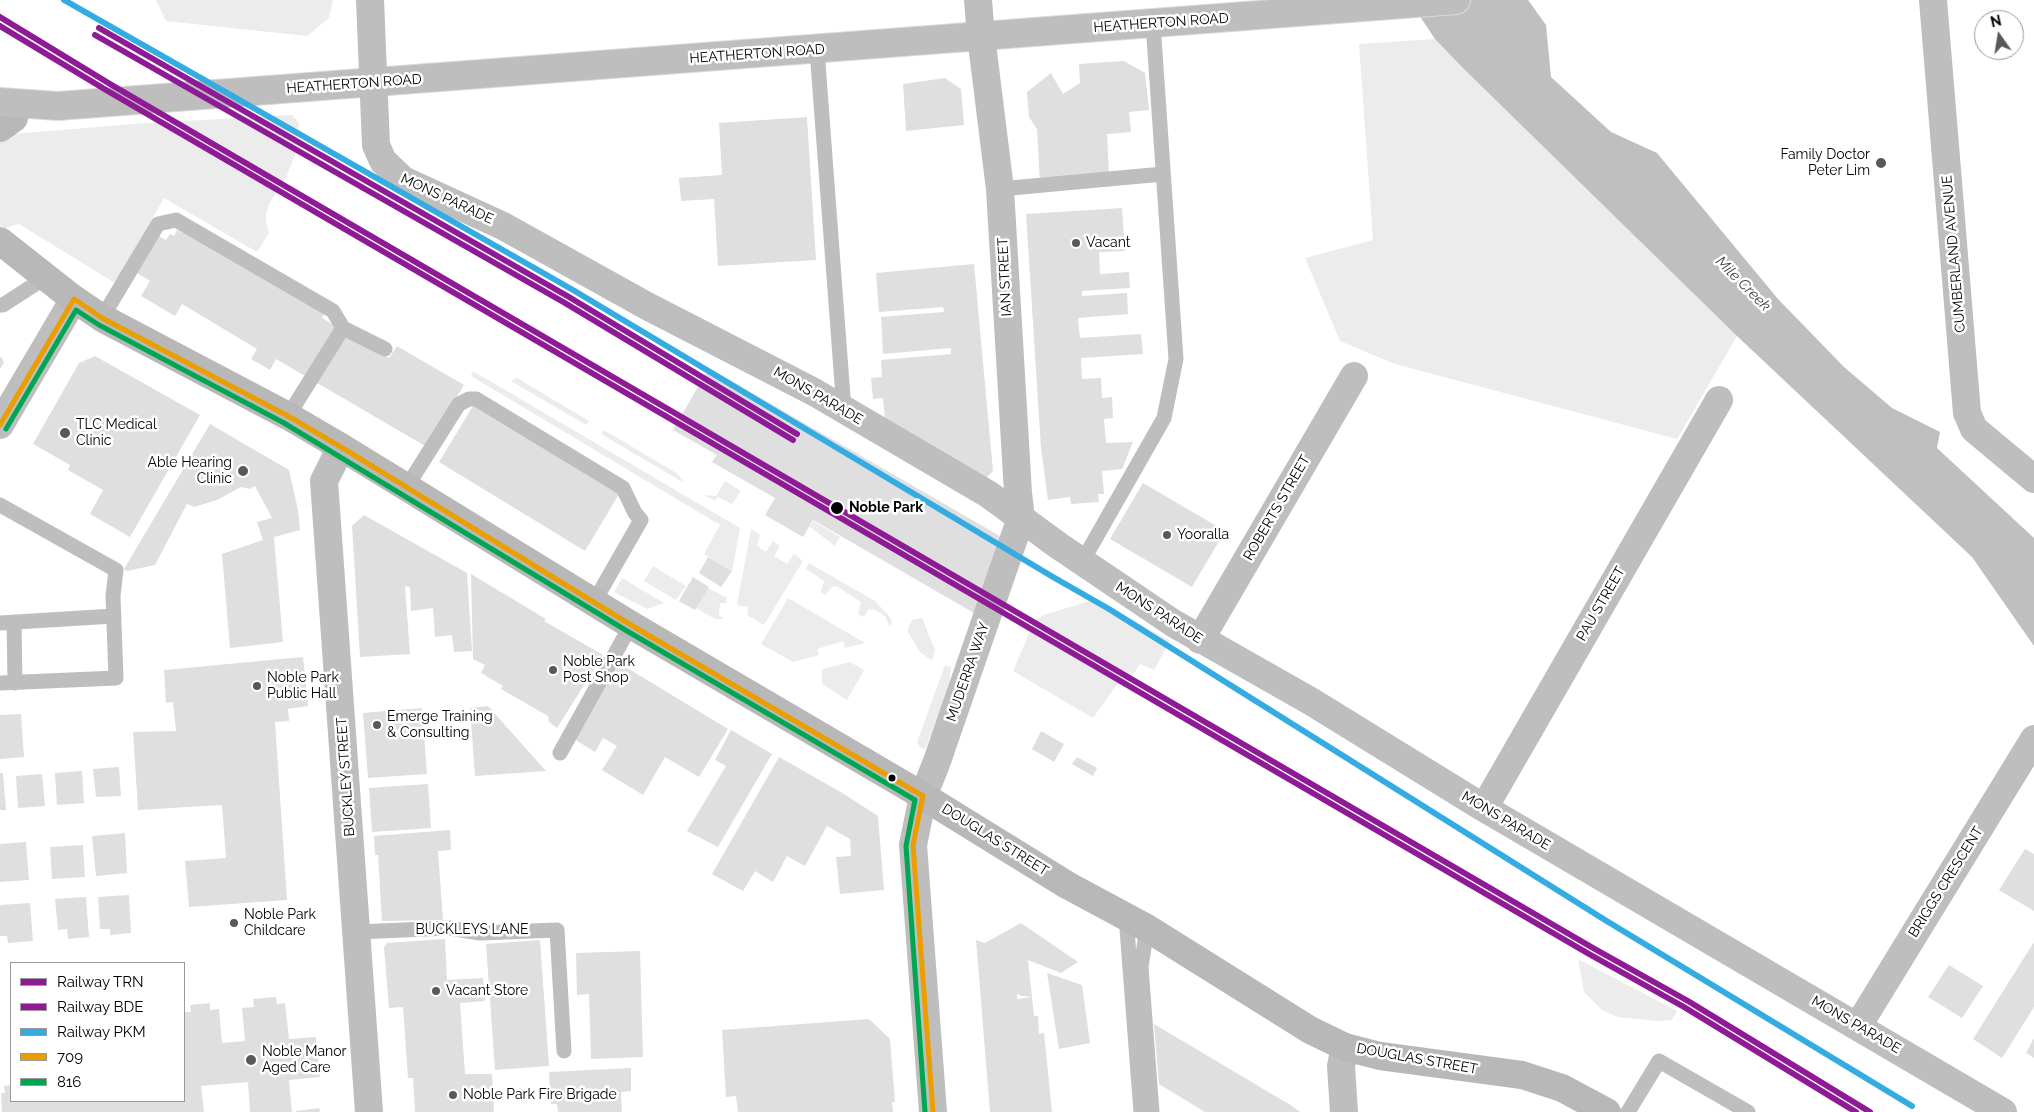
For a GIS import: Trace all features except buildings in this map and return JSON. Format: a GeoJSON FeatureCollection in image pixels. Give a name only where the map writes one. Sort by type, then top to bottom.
{"type":"FeatureCollection","features":[{"type":"Feature","properties":{"kind":"main road"},"geometry":{"type":"LineString","coordinates":[[0,241],[71,297],[0,263]]}},
{"type":"Feature","properties":{"kind":"main road","name":"DOUGLAS STREET"},"geometry":{"type":"LineString","coordinates":[[74,298],[102,318],[288,416],[341,447],[631,625],[923,796],[1067,885],[1137,922],[1299,1024],[1345,1047],[1380,1056],[1522,1075],[1562,1088],[1606,1112]]}},
{"type":"Feature","properties":{"kind":"street","name":"MONS PARADE"},"geometry":{"type":"LineString","coordinates":[[370,0],[376,145],[383,161],[403,180],[511,230],[654,310],[782,375],[844,410],[988,494],[1082,562],[1200,640],[1312,702],[1484,808],[2003,1112]]}},
{"type":"Feature","properties":{"kind":"street","name":"IAN STREET"},"geometry":{"type":"LineString","coordinates":[[978,0],[1000,190],[1017,485],[1021,518]]}},
{"type":"Feature","properties":{"kind":"street","name":"HEATHERTON ROAD"},"geometry":{"type":"LineString","coordinates":[[3,117],[58,106],[817,50],[1456,0]]}},
{"type":"Feature","properties":{"kind":"street","name":"CUMBERLAND AVENUE"},"geometry":{"type":"LineString","coordinates":[[1933,0],[1967,413],[1974,428],[2034,479]]}},
{"type":"Feature","properties":{"kind":"street"},"geometry":{"type":"LineString","coordinates":[[0,425],[74,298]]}},
{"type":"Feature","properties":{"kind":"street","name":"ROBERTS STREET"},"geometry":{"type":"LineString","coordinates":[[1200,640],[1354,376]]}},
{"type":"Feature","properties":{"kind":"street","name":"PAU STREET"},"geometry":{"type":"LineString","coordinates":[[1484,808],[1719,400]]}},
{"type":"Feature","properties":{"kind":"street","name":"BUCKLEY STREET"},"geometry":{"type":"LineString","coordinates":[[341,447],[324,482],[369,1112]]}},
{"type":"Feature","properties":{"kind":"street","name":"MUDERRA WAY"},"geometry":{"type":"LineString","coordinates":[[933,1112],[913,844],[923,796],[936,764],[1021,518]]}},
{"type":"Feature","properties":{"kind":"street","name":"BRIGGS CRESCENT"},"geometry":{"type":"LineString","coordinates":[[1858,1026],[2034,739]]}},
{"type":"Feature","properties":{"kind":"street"},"geometry":{"type":"LineString","coordinates":[[1344,1112],[1340,1066],[1345,1047]]}},
{"type":"Feature","properties":{"kind":"lane"},"geometry":{"type":"LineString","coordinates":[[1082,562],[1164,418],[1176,359],[1152,23]]}},
{"type":"Feature","properties":{"kind":"lane"},"geometry":{"type":"LineString","coordinates":[[817,50],[844,410]]}},
{"type":"Feature","properties":{"kind":"lane"},"geometry":{"type":"LineString","coordinates":[[1000,190],[1163,174]]}},
{"type":"Feature","properties":{"kind":"lane"},"geometry":{"type":"LineString","coordinates":[[102,318],[158,224],[176,220],[333,311],[343,328],[385,349]]}},
{"type":"Feature","properties":{"kind":"lane"},"geometry":{"type":"LineString","coordinates":[[0,305],[3,305],[40,281]]}},
{"type":"Feature","properties":{"kind":"lane"},"geometry":{"type":"LineString","coordinates":[[288,416],[343,328]]}},
{"type":"Feature","properties":{"kind":"lane"},"geometry":{"type":"LineString","coordinates":[[406,488],[459,404],[476,398],[623,488],[635,513],[641,520],[594,602]]}},
{"type":"Feature","properties":{"kind":"lane"},"geometry":{"type":"LineString","coordinates":[[0,505],[116,570],[113,596],[114,616],[116,678],[8,683],[7,623],[114,616]]}},
{"type":"Feature","properties":{"kind":"lane"},"geometry":{"type":"LineString","coordinates":[[560,752],[631,625]]}},
{"type":"Feature","properties":{"kind":"lane"},"geometry":{"type":"LineString","coordinates":[[1137,922],[1141,1112]]}},
{"type":"Feature","properties":{"kind":"lane"},"geometry":{"type":"LineString","coordinates":[[1137,922],[1152,1112]]}},
{"type":"Feature","properties":{"kind":"lane","name":"BUCKLEYS LANE"},"geometry":{"type":"LineString","coordinates":[[357,932],[449,928],[480,933],[557,930],[564,1051]]}},
{"type":"Feature","properties":{"kind":"lane"},"geometry":{"type":"LineString","coordinates":[[1628,1112],[1659,1061],[1748,1112]]}},
{"type":"Feature","properties":{"kind":"shaded area"},"geometry":{"type":"Polygon","coordinates":[[[156,0],[333,0],[329,18],[307,36],[166,21],[156,0]]]}},
{"type":"Feature","properties":{"kind":"shaded area"},"geometry":{"type":"Polygon","coordinates":[[[1435,39],[1737,336],[1677,439],[1395,364],[1340,341],[1305,258],[1373,240],[1359,44],[1435,39]]]}},
{"type":"Feature","properties":{"kind":"shaded area"},"geometry":{"type":"Polygon","coordinates":[[[292,115],[299,123],[296,152],[286,178],[269,204],[266,213],[266,223],[269,233],[257,252],[164,198],[115,283],[19,224],[5,228],[0,226],[0,140],[12,134],[147,123],[292,115]]]}},
{"type":"Feature","properties":{"kind":"shaded area"},"geometry":{"type":"Polygon","coordinates":[[[473,371],[740,528],[732,571],[704,554],[720,525],[471,376],[473,371]]]}},
{"type":"Feature","properties":{"kind":"shaded area"},"geometry":{"type":"Polygon","coordinates":[[[517,378],[589,421],[586,425],[511,381],[517,378]]]}},
{"type":"Feature","properties":{"kind":"shaded area"},"geometry":{"type":"Polygon","coordinates":[[[604,430],[678,474],[684,483],[601,434],[604,430]]]}},
{"type":"Feature","properties":{"kind":"shaded area"},"geometry":{"type":"Polygon","coordinates":[[[725,481],[741,491],[732,504],[718,497],[715,501],[704,495],[716,496],[725,481]]]}},
{"type":"Feature","properties":{"kind":"shaded area"},"geometry":{"type":"Polygon","coordinates":[[[813,521],[840,537],[835,546],[810,527],[813,521]]]}},
{"type":"Feature","properties":{"kind":"shaded area"},"geometry":{"type":"Polygon","coordinates":[[[751,529],[760,535],[757,546],[766,552],[773,541],[780,546],[774,556],[787,564],[794,554],[803,561],[764,625],[747,615],[748,607],[737,605],[751,529]]]}},
{"type":"Feature","properties":{"kind":"shaded area"},"geometry":{"type":"Polygon","coordinates":[[[809,563],[875,601],[890,617],[892,622],[889,626],[885,616],[873,609],[868,610],[864,617],[858,614],[861,602],[836,586],[832,587],[825,595],[821,592],[824,581],[806,569],[809,563]]]}},
{"type":"Feature","properties":{"kind":"shaded area"},"geometry":{"type":"Polygon","coordinates":[[[653,566],[686,586],[676,600],[644,581],[653,566]]]}},
{"type":"Feature","properties":{"kind":"shaded area"},"geometry":{"type":"Polygon","coordinates":[[[622,578],[664,603],[647,609],[614,592],[622,578]]]}},
{"type":"Feature","properties":{"kind":"shaded area"},"geometry":{"type":"Polygon","coordinates":[[[708,588],[727,598],[726,603],[720,603],[719,616],[723,617],[722,619],[715,619],[696,608],[708,588]]]}},
{"type":"Feature","properties":{"kind":"shaded area"},"geometry":{"type":"Polygon","coordinates":[[[788,598],[865,643],[845,648],[843,641],[817,649],[819,655],[793,662],[761,644],[788,598]]]}},
{"type":"Feature","properties":{"kind":"shaded area"},"geometry":{"type":"Polygon","coordinates":[[[1096,599],[1170,641],[1154,670],[1140,664],[1125,687],[1118,683],[1093,718],[1013,671],[1035,620],[1044,615],[1096,599]]]}},
{"type":"Feature","properties":{"kind":"shaded area"},"geometry":{"type":"Polygon","coordinates":[[[922,618],[935,650],[932,661],[920,652],[908,632],[912,620],[922,618]]]}},
{"type":"Feature","properties":{"kind":"shaded area"},"geometry":{"type":"Polygon","coordinates":[[[850,662],[864,670],[847,700],[822,684],[822,671],[823,669],[850,662]]]}},
{"type":"Feature","properties":{"kind":"shaded area"},"geometry":{"type":"Polygon","coordinates":[[[945,665],[951,667],[949,688],[925,749],[920,748],[917,742],[945,665]]]}},
{"type":"Feature","properties":{"kind":"shaded area"},"geometry":{"type":"Polygon","coordinates":[[[1578,959],[1677,1011],[1672,1020],[1658,1021],[1618,1017],[1602,1010],[1584,992],[1578,959]]]}},
{"type":"Feature","properties":{"kind":"water","name":"Mile Creek"},"geometry":{"type":"Polygon","coordinates":[[[1409,0],[1528,0],[1546,25],[1551,77],[1611,132],[1657,153],[1778,299],[1844,367],[1892,408],[1940,432],[1937,448],[2034,538],[2034,646],[1972,557],[1737,336],[1463,68],[1435,39],[1409,0]]]}},
{"type":"Feature","properties":{"kind":"rail line","name":"PKM"},"geometry":{"type":"LineString","coordinates":[[64,0],[573,290],[1109,609],[1605,920],[1912,1106]]}},
{"type":"Feature","properties":{"kind":"rail line","name":"TRN"},"geometry":{"type":"LineString","coordinates":[[0,17],[110,84],[1593,948],[1688,1001],[1870,1112]]}},
{"type":"Feature","properties":{"kind":"rail line","name":"BDE"},"geometry":{"type":"LineString","coordinates":[[0,26],[106,90],[1589,954],[1684,1007],[1856,1112]]}},
{"type":"Feature","properties":{"kind":"rail line","name":"TRN"},"geometry":{"type":"LineString","coordinates":[[99,28],[569,297],[797,434]]}},
{"type":"Feature","properties":{"kind":"rail line","name":"BDE"},"geometry":{"type":"LineString","coordinates":[[95,35],[565,303],[793,440]]}},
{"type":"Feature","properties":{"kind":"transit line","name":"709"},"geometry":{"type":"LineString","coordinates":[[0,425],[74,299],[102,318],[288,416],[341,447],[631,625],[923,796],[913,845],[933,1112]]}},
{"type":"Feature","properties":{"kind":"transit line","name":"816"},"geometry":{"type":"LineString","coordinates":[[6,429],[76,310],[99,325],[284,423],[627,631],[915,800],[906,846],[925,1112]]}},
{"type":"Feature","properties":{"kind":"place","name":"Family Doctor Peter Lim"},"geometry":{"type":"Point","coordinates":[1881,163]}},
{"type":"Feature","properties":{"kind":"place","name":"Vacant"},"geometry":{"type":"Point","coordinates":[1076,243]}},
{"type":"Feature","properties":{"kind":"place","name":"TLC Medical Clinic"},"geometry":{"type":"Point","coordinates":[65,433]}},
{"type":"Feature","properties":{"kind":"place","name":"Able Hearing Clinic"},"geometry":{"type":"Point","coordinates":[243,471]}},
{"type":"Feature","properties":{"kind":"place","name":"Noble Park"},"geometry":{"type":"Point","coordinates":[837,508]}},
{"type":"Feature","properties":{"kind":"place","name":"Yooralla"},"geometry":{"type":"Point","coordinates":[1167,535]}},
{"type":"Feature","properties":{"kind":"place","name":"Noble Park Post Shop"},"geometry":{"type":"Point","coordinates":[553,670]}},
{"type":"Feature","properties":{"kind":"place","name":"Noble Park Public Hall"},"geometry":{"type":"Point","coordinates":[257,686]}},
{"type":"Feature","properties":{"kind":"place","name":"Emerge Training & Consulting"},"geometry":{"type":"Point","coordinates":[377,725]}},
{"type":"Feature","properties":{"kind":"place","name":"Noble Park Childcare"},"geometry":{"type":"Point","coordinates":[234,923]}},
{"type":"Feature","properties":{"kind":"place","name":"Vacant Store"},"geometry":{"type":"Point","coordinates":[436,991]}},
{"type":"Feature","properties":{"kind":"place","name":"Noble Manor Aged Care"},"geometry":{"type":"Point","coordinates":[251,1060]}},
{"type":"Feature","properties":{"kind":"place","name":"Noble Park Fire Brigade"},"geometry":{"type":"Point","coordinates":[453,1095]}}]}
